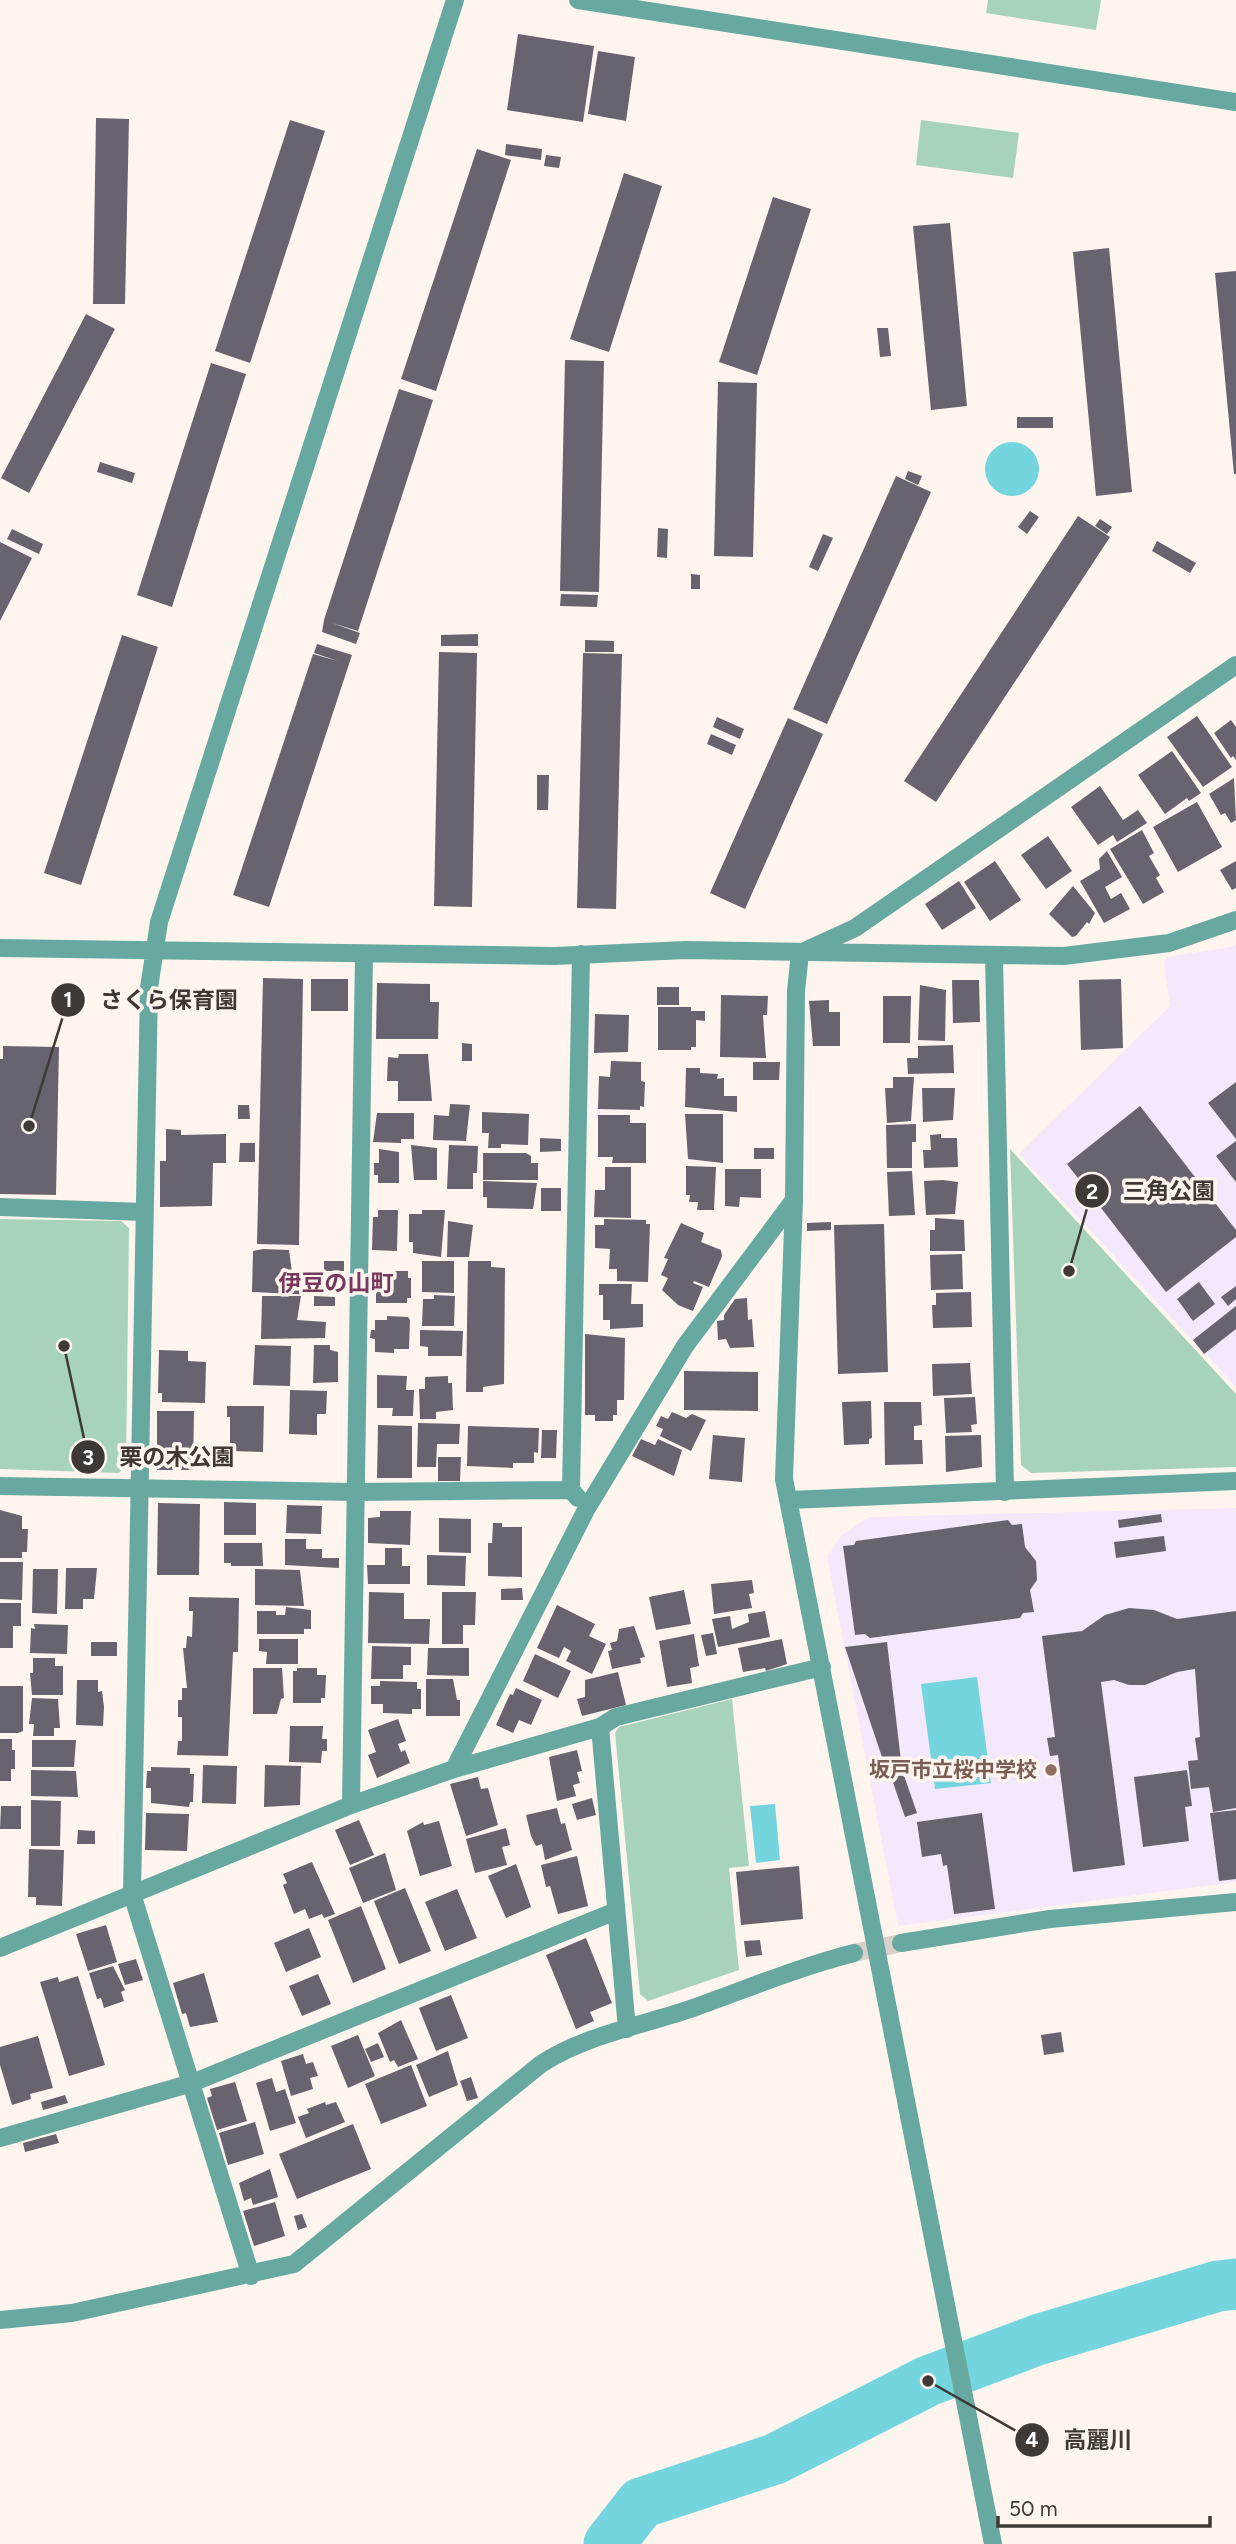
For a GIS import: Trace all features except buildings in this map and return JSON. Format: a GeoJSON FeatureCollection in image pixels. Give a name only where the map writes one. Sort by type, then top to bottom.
{"type":"FeatureCollection","features":[{"type":"Feature","properties":{"kind":"street"},"geometry":{"type":"LineString","coordinates":[[251,2276],[132,1894],[149,988],[159,922],[455,0]]}},
{"type":"Feature","properties":{"kind":"street"},"geometry":{"type":"LineString","coordinates":[[578,0],[1236,102]]}},
{"type":"Feature","properties":{"kind":"street"},"geometry":{"type":"LineString","coordinates":[[800,953],[855,928],[1236,664]]}},
{"type":"Feature","properties":{"kind":"street"},"geometry":{"type":"LineString","coordinates":[[0,948],[364,954],[581,954],[685,950],[1064,956],[1169,943],[1236,920]]}},
{"type":"Feature","properties":{"kind":"street"},"geometry":{"type":"LineString","coordinates":[[800,953],[796,991],[794,1200],[784,1479],[993,2544]]}},
{"type":"Feature","properties":{"kind":"street"},"geometry":{"type":"LineString","coordinates":[[351,1805],[364,954]]}},
{"type":"Feature","properties":{"kind":"street"},"geometry":{"type":"LineString","coordinates":[[581,954],[571,1490],[587,1508]]}},
{"type":"Feature","properties":{"kind":"street"},"geometry":{"type":"LineString","coordinates":[[994,955],[1004,1492]]}},
{"type":"Feature","properties":{"kind":"street"},"geometry":{"type":"LineString","coordinates":[[454,1769],[587,1508],[685,1346],[794,1200]]}},
{"type":"Feature","properties":{"kind":"street"},"geometry":{"type":"LineString","coordinates":[[0,1208],[144,1212]]}},
{"type":"Feature","properties":{"kind":"street"},"geometry":{"type":"LineString","coordinates":[[789,1500],[1236,1482]]}},
{"type":"Feature","properties":{"kind":"street"},"geometry":{"type":"LineString","coordinates":[[0,1486],[354,1492],[571,1490]]}},
{"type":"Feature","properties":{"kind":"street"},"geometry":{"type":"LineString","coordinates":[[0,1948],[351,1805],[454,1769],[600,1727],[616,1717],[822,1667]]}},
{"type":"Feature","properties":{"kind":"street"},"geometry":{"type":"LineString","coordinates":[[600,1727],[627,2029]]}},
{"type":"Feature","properties":{"kind":"street"},"geometry":{"type":"LineString","coordinates":[[901,1943],[1050,1919],[1236,1902]]}},
{"type":"Feature","properties":{"kind":"street"},"geometry":{"type":"LineString","coordinates":[[0,2138],[192,2083],[616,1911]]}},
{"type":"Feature","properties":{"kind":"street"},"geometry":{"type":"LineString","coordinates":[[0,2320],[72,2313],[251,2276],[305,2258],[565,2050],[698,2006],[788,1971],[854,1953]]}},
{"type":"Feature","properties":{"kind":"shaded area"},"geometry":{"type":"Polygon","coordinates":[[[1236,944],[1236,1387],[1019,1154],[1170,1006],[1164,962],[1167,957],[1236,944]]]}},
{"type":"Feature","properties":{"kind":"shaded area","name":"坂戸市立桜中学校"},"geometry":{"type":"Polygon","coordinates":[[[1236,1508],[1236,1882],[898,1926],[827,1557],[842,1535],[869,1517],[1236,1508]]]}},
{"type":"Feature","properties":{"kind":"green space"},"geometry":{"type":"Polygon","coordinates":[[[988,0],[1101,0],[1096,30],[986,13],[988,0]]]}},
{"type":"Feature","properties":{"kind":"green space"},"geometry":{"type":"Polygon","coordinates":[[[921,120],[1019,133],[1013,178],[916,165],[921,120]]]}},
{"type":"Feature","properties":{"kind":"green space"},"geometry":{"type":"Polygon","coordinates":[[[1010,1149],[1236,1394],[1236,1467],[1031,1473],[1021,1465],[1010,1149]]]}},
{"type":"Feature","properties":{"kind":"green space"},"geometry":{"type":"Polygon","coordinates":[[[0,1219],[121,1221],[129,1228],[126,1465],[119,1473],[0,1469],[0,1219]]]}},
{"type":"Feature","properties":{"kind":"green space"},"geometry":{"type":"Polygon","coordinates":[[[732,1699],[749,1866],[729,1868],[739,1970],[648,2001],[640,1994],[615,1733],[619,1727],[732,1699]]]}},
{"type":"Feature","properties":{"kind":"water"},"geometry":{"type":"Polygon","coordinates":[[[1012,442],[1031,450],[1039,469],[1031,488],[1012,496],[993,488],[985,469],[993,450],[1012,442]]]}},
{"type":"Feature","properties":{"kind":"water"},"geometry":{"type":"Polygon","coordinates":[[[977,1677],[991,1783],[935,1789],[921,1684],[977,1677]]]}},
{"type":"Feature","properties":{"kind":"water"},"geometry":{"type":"Polygon","coordinates":[[[775,1804],[780,1860],[756,1863],[750,1806],[775,1804]]]}},
{"type":"Feature","properties":{"kind":"waterway"},"geometry":{"type":"LineString","coordinates":[[609,2544],[641,2503],[775,2459],[928,2381],[1037,2340],[1218,2286],[1236,2284]]}},
{"type":"Feature","properties":{"kind":"tunnel"},"geometry":{"type":"LineString","coordinates":[[854,1953],[901,1943]]}},
{"type":"Feature","properties":{"kind":"place","name":"さくら保育園"},"geometry":{"type":"Point","coordinates":[29,1126]}},
{"type":"Feature","properties":{"kind":"place","name":"三角公園"},"geometry":{"type":"Point","coordinates":[1069,1271]}},
{"type":"Feature","properties":{"kind":"place","name":"栗の木公園"},"geometry":{"type":"Point","coordinates":[64,1346]}},
{"type":"Feature","properties":{"kind":"place","name":"坂戸市立桜中学校"},"geometry":{"type":"Point","coordinates":[1051,1770]}},
{"type":"Feature","properties":{"kind":"place","name":"高麗川"},"geometry":{"type":"Point","coordinates":[928,2381]}},
{"type":"Feature","properties":{"kind":"district","name":"伊豆の山町"},"geometry":{"type":"Point","coordinates":[336,1283]}}]}
